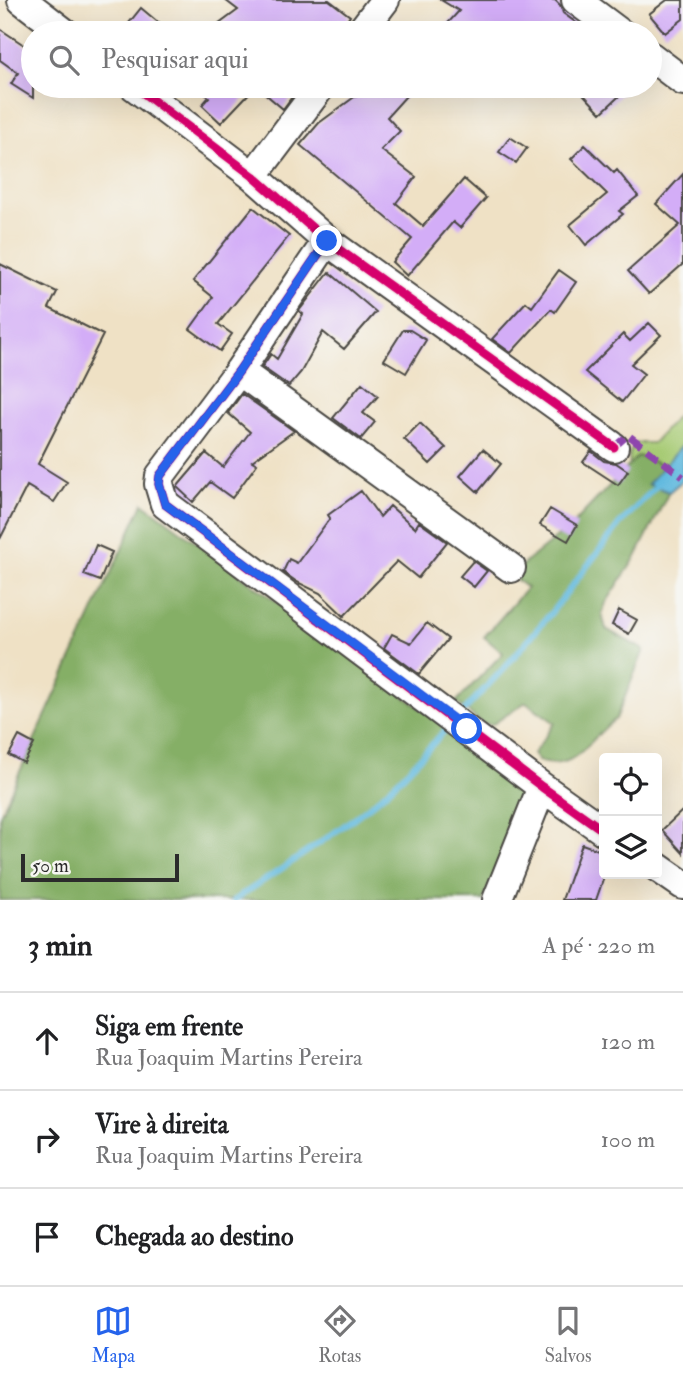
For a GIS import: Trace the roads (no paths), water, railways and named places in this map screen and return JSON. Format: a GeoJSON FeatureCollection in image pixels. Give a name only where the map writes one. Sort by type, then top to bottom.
{"type":"FeatureCollection","features":[{"type":"Feature","properties":{"kind":"street"},"geometry":{"type":"LineString","coordinates":[[22,0],[49,21]]}},
{"type":"Feature","properties":{"kind":"street"},"geometry":{"type":"LineString","coordinates":[[369,21],[385,0]]}},
{"type":"Feature","properties":{"kind":"street"},"geometry":{"type":"LineString","coordinates":[[576,0],[604,21]]}},
{"type":"Feature","properties":{"kind":"street"},"geometry":{"type":"LineString","coordinates":[[662,65],[683,81]]}},
{"type":"Feature","properties":{"kind":"street"},"geometry":{"type":"LineString","coordinates":[[150,98],[253,177],[327,241],[614,447]]}},
{"type":"Feature","properties":{"kind":"street"},"geometry":{"type":"LineString","coordinates":[[253,177],[312,98]]}},
{"type":"Feature","properties":{"kind":"street"},"geometry":{"type":"LineString","coordinates":[[327,241],[239,371],[160,476],[159,484],[165,504],[599,827]]}},
{"type":"Feature","properties":{"kind":"street"},"geometry":{"type":"LineString","coordinates":[[239,371],[510,568]]}},
{"type":"Feature","properties":{"kind":"street"},"geometry":{"type":"LineString","coordinates":[[497,900],[542,787]]}},
{"type":"Feature","properties":{"kind":"street"},"geometry":{"type":"LineString","coordinates":[[662,870],[683,885]]}},
{"type":"Feature","properties":{"kind":"water"},"geometry":{"type":"Polygon","coordinates":[[[683,444],[683,480],[669,492],[648,484],[683,444]]]}},
{"type":"Feature","properties":{"kind":"waterway"},"geometry":{"type":"LineString","coordinates":[[460,715],[551,613],[619,525],[660,482]]}},
{"type":"Feature","properties":{"kind":"waterway"},"geometry":{"type":"LineString","coordinates":[[234,900],[315,847],[374,802],[450,725]]}}]}
